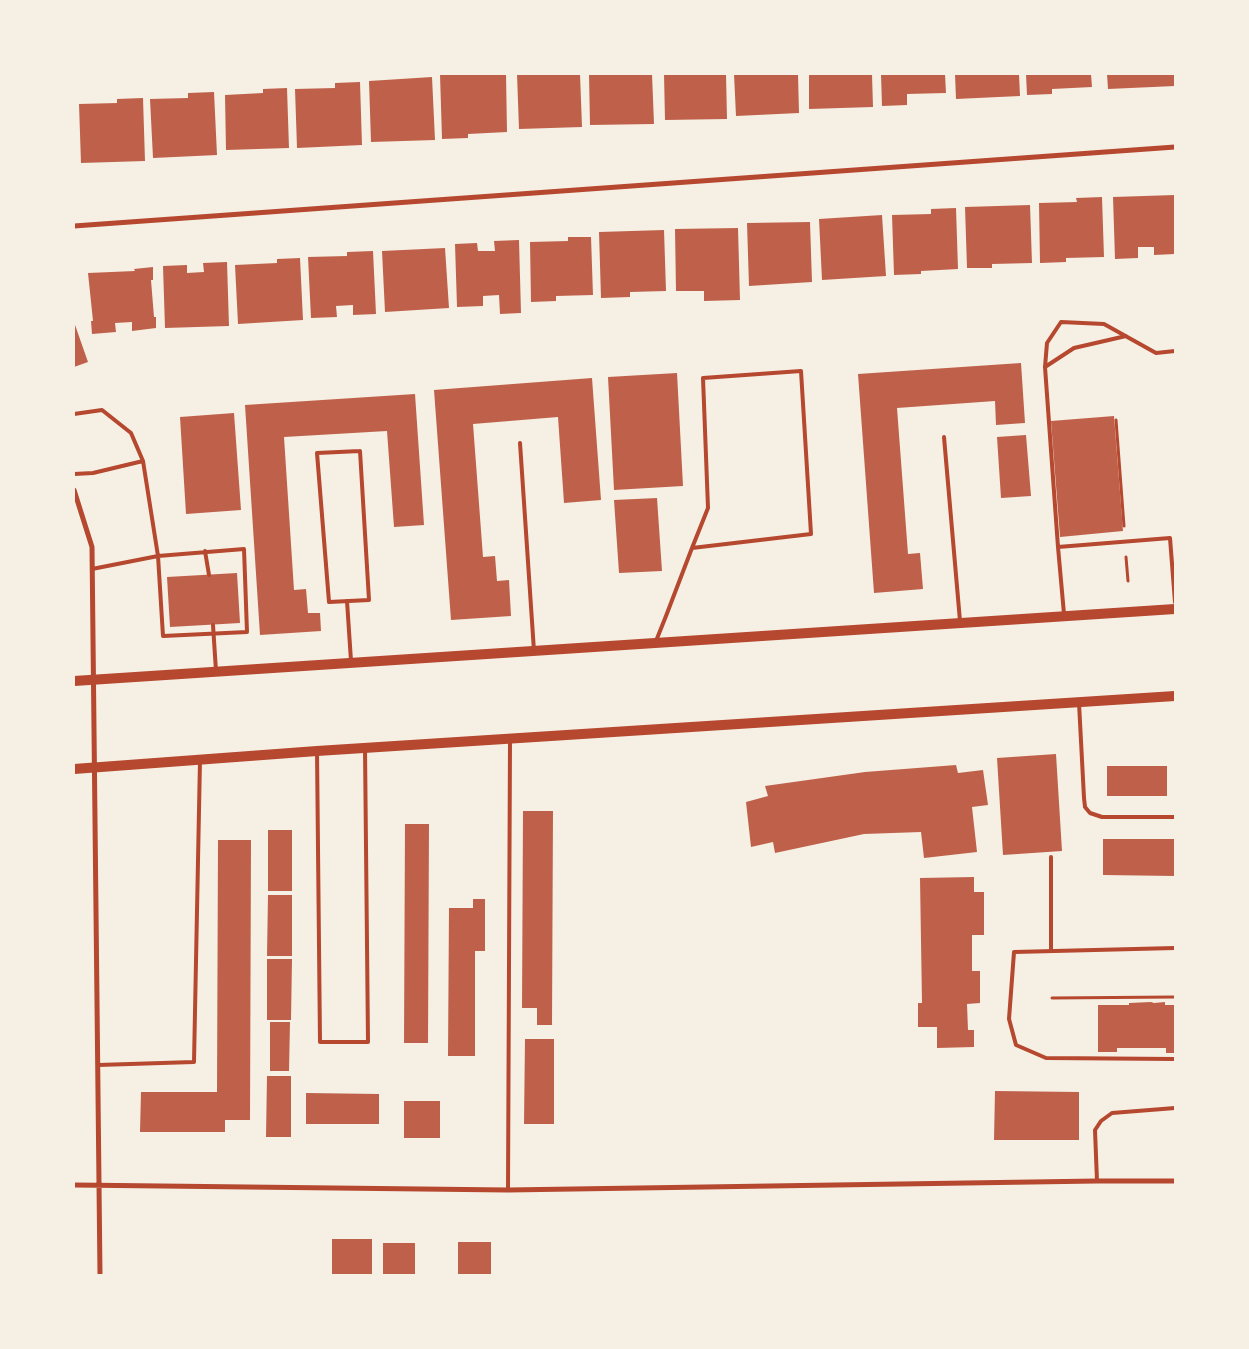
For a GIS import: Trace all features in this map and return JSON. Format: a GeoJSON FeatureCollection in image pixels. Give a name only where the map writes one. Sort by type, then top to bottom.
{"type":"FeatureCollection","features":[{"type":"Feature","properties":{"kind":"main road"},"geometry":{"type":"LineString","coordinates":[[74,681],[1175,609]]}},
{"type":"Feature","properties":{"kind":"main road"},"geometry":{"type":"LineString","coordinates":[[74,769],[318,751],[1175,696]]}},
{"type":"Feature","properties":{"kind":"street"},"geometry":{"type":"LineString","coordinates":[[74,226],[1175,147]]}},
{"type":"Feature","properties":{"kind":"street"},"geometry":{"type":"LineString","coordinates":[[74,490],[92,547],[100,1275]]}},
{"type":"Feature","properties":{"kind":"street"},"geometry":{"type":"LineString","coordinates":[[74,1186],[508,1190],[1175,1181]]}},
{"type":"Feature","properties":{"kind":"lane"},"geometry":{"type":"LineString","coordinates":[[1064,616],[1045,367],[1047,342],[1061,322],[1104,324],[1156,353],[1175,352]]}},
{"type":"Feature","properties":{"kind":"lane"},"geometry":{"type":"LineString","coordinates":[[1045,367],[1074,348],[1126,336]]}},
{"type":"Feature","properties":{"kind":"lane"},"geometry":{"type":"LineString","coordinates":[[656,643],[692,548],[708,508],[703,378],[801,371],[811,534],[692,548]]}},
{"type":"Feature","properties":{"kind":"lane"},"geometry":{"type":"LineString","coordinates":[[74,414],[102,410],[131,432],[143,461],[158,556],[163,636],[247,632],[244,549],[158,556],[92,569]]}},
{"type":"Feature","properties":{"kind":"lane"},"geometry":{"type":"LineString","coordinates":[[944,437],[960,623]]}},
{"type":"Feature","properties":{"kind":"lane"},"geometry":{"type":"LineString","coordinates":[[520,443],[534,651]]}},
{"type":"Feature","properties":{"kind":"lane"},"geometry":{"type":"LineString","coordinates":[[360,451],[369,600],[347,601],[329,602],[318,453],[360,451]]}},
{"type":"Feature","properties":{"kind":"lane"},"geometry":{"type":"LineString","coordinates":[[74,474],[93,473],[143,461]]}},
{"type":"Feature","properties":{"kind":"lane"},"geometry":{"type":"LineString","coordinates":[[1058,547],[1170,538],[1175,602]]}},
{"type":"Feature","properties":{"kind":"lane"},"geometry":{"type":"LineString","coordinates":[[205,551],[208,575]]}},
{"type":"Feature","properties":{"kind":"lane"},"geometry":{"type":"LineString","coordinates":[[347,601],[352,663]]}},
{"type":"Feature","properties":{"kind":"lane"},"geometry":{"type":"LineString","coordinates":[[213,625],[216,671]]}},
{"type":"Feature","properties":{"kind":"lane"},"geometry":{"type":"LineString","coordinates":[[1079,702],[1085,807],[1090,813],[1102,817],[1175,817]]}},
{"type":"Feature","properties":{"kind":"lane"},"geometry":{"type":"LineString","coordinates":[[508,1190],[510,739]]}},
{"type":"Feature","properties":{"kind":"lane"},"geometry":{"type":"LineString","coordinates":[[318,751],[320,1042],[368,1042],[365,748]]}},
{"type":"Feature","properties":{"kind":"lane"},"geometry":{"type":"LineString","coordinates":[[98,1065],[194,1062],[200,760]]}},
{"type":"Feature","properties":{"kind":"lane"},"geometry":{"type":"LineString","coordinates":[[1050,951],[1051,857]]}},
{"type":"Feature","properties":{"kind":"lane"},"geometry":{"type":"LineString","coordinates":[[1175,948],[1014,952],[1010,1018],[1016,1045],[1046,1058],[1175,1059]]}},
{"type":"Feature","properties":{"kind":"lane"},"geometry":{"type":"LineString","coordinates":[[1097,1181],[1095,1130],[1101,1121],[1112,1113],[1175,1108]]}},
{"type":"Feature","properties":{"kind":"path"},"geometry":{"type":"LineString","coordinates":[[1116,420],[1128,582]]}},
{"type":"Feature","properties":{"kind":"path"},"geometry":{"type":"LineString","coordinates":[[1052,998],[1175,997]]}},
{"type":"Feature","properties":{"kind":"building"},"geometry":{"type":"Polygon","coordinates":[[[440,74],[506,74],[507,132],[468,134],[468,138],[442,139],[440,74]]]}},
{"type":"Feature","properties":{"kind":"building"},"geometry":{"type":"Polygon","coordinates":[[[517,74],[580,74],[582,127],[519,129],[517,74]]]}},
{"type":"Feature","properties":{"kind":"building"},"geometry":{"type":"Polygon","coordinates":[[[589,74],[652,74],[654,124],[590,125],[589,74]]]}},
{"type":"Feature","properties":{"kind":"building"},"geometry":{"type":"Polygon","coordinates":[[[664,74],[726,74],[727,119],[665,120],[664,74]]]}},
{"type":"Feature","properties":{"kind":"building"},"geometry":{"type":"Polygon","coordinates":[[[734,74],[798,74],[799,113],[736,116],[734,74]]]}},
{"type":"Feature","properties":{"kind":"building"},"geometry":{"type":"Polygon","coordinates":[[[809,74],[872,74],[873,107],[809,109],[809,74]]]}},
{"type":"Feature","properties":{"kind":"building"},"geometry":{"type":"Polygon","coordinates":[[[881,74],[945,74],[946,93],[907,94],[907,105],[882,106],[881,74]]]}},
{"type":"Feature","properties":{"kind":"building"},"geometry":{"type":"Polygon","coordinates":[[[955,74],[1019,74],[1020,96],[956,99],[955,74]]]}},
{"type":"Feature","properties":{"kind":"building"},"geometry":{"type":"Polygon","coordinates":[[[1026,74],[1091,74],[1092,87],[1052,89],[1052,94],[1027,95],[1026,74]]]}},
{"type":"Feature","properties":{"kind":"building"},"geometry":{"type":"Polygon","coordinates":[[[1107,74],[1174,74],[1175,86],[1108,89],[1107,74]]]}},
{"type":"Feature","properties":{"kind":"building"},"geometry":{"type":"Polygon","coordinates":[[[432,77],[435,140],[371,142],[369,81],[432,77]]]}},
{"type":"Feature","properties":{"kind":"building"},"geometry":{"type":"Polygon","coordinates":[[[360,82],[362,145],[297,148],[295,89],[335,88],[335,83],[360,82]]]}},
{"type":"Feature","properties":{"kind":"building"},"geometry":{"type":"Polygon","coordinates":[[[287,88],[289,148],[226,150],[225,95],[263,93],[263,89],[287,88]]]}},
{"type":"Feature","properties":{"kind":"building"},"geometry":{"type":"Polygon","coordinates":[[[214,92],[217,155],[153,158],[150,99],[188,98],[188,93],[214,92]]]}},
{"type":"Feature","properties":{"kind":"building"},"geometry":{"type":"Polygon","coordinates":[[[143,98],[145,161],[81,163],[79,104],[117,103],[117,99],[143,98]]]}},
{"type":"Feature","properties":{"kind":"building"},"geometry":{"type":"Polygon","coordinates":[[[1175,195],[1175,254],[1154,255],[1154,247],[1138,247],[1138,258],[1115,259],[1113,197],[1175,195]]]}},
{"type":"Feature","properties":{"kind":"building"},"geometry":{"type":"Polygon","coordinates":[[[1102,197],[1104,257],[1066,258],[1066,262],[1040,263],[1039,203],[1077,202],[1076,198],[1102,197]]]}},
{"type":"Feature","properties":{"kind":"building"},"geometry":{"type":"Polygon","coordinates":[[[1030,205],[1032,263],[992,264],[992,268],[967,268],[965,207],[1030,205]]]}},
{"type":"Feature","properties":{"kind":"building"},"geometry":{"type":"Polygon","coordinates":[[[956,208],[958,269],[921,271],[921,274],[894,275],[892,215],[931,214],[931,209],[956,208]]]}},
{"type":"Feature","properties":{"kind":"building"},"geometry":{"type":"Polygon","coordinates":[[[882,215],[886,276],[822,280],[819,219],[882,215]]]}},
{"type":"Feature","properties":{"kind":"building"},"geometry":{"type":"Polygon","coordinates":[[[810,222],[812,282],[749,286],[747,223],[810,222]]]}},
{"type":"Feature","properties":{"kind":"building"},"geometry":{"type":"Polygon","coordinates":[[[738,228],[740,300],[704,301],[704,291],[676,291],[675,229],[738,228]]]}},
{"type":"Feature","properties":{"kind":"building"},"geometry":{"type":"Polygon","coordinates":[[[664,230],[666,291],[630,292],[630,297],[601,298],[599,232],[664,230]]]}},
{"type":"Feature","properties":{"kind":"building"},"geometry":{"type":"Polygon","coordinates":[[[568,237],[591,237],[593,295],[556,296],[556,301],[531,302],[530,242],[568,241],[568,237]]]}},
{"type":"Feature","properties":{"kind":"building"},"geometry":{"type":"Polygon","coordinates":[[[519,240],[521,313],[500,314],[499,295],[483,296],[483,306],[457,307],[455,244],[477,243],[478,251],[495,251],[494,241],[519,240]]]}},
{"type":"Feature","properties":{"kind":"building"},"geometry":{"type":"Polygon","coordinates":[[[445,248],[449,308],[385,312],[382,251],[445,248]]]}},
{"type":"Feature","properties":{"kind":"building"},"geometry":{"type":"Polygon","coordinates":[[[373,251],[376,314],[353,315],[353,305],[336,306],[337,317],[311,318],[308,257],[347,256],[347,252],[373,251]]]}},
{"type":"Feature","properties":{"kind":"building"},"geometry":{"type":"Polygon","coordinates":[[[300,258],[303,320],[238,324],[235,265],[277,263],[277,259],[300,258]]]}},
{"type":"Feature","properties":{"kind":"building"},"geometry":{"type":"Polygon","coordinates":[[[227,262],[229,326],[165,328],[163,266],[187,265],[187,273],[204,272],[203,263],[227,262]]]}},
{"type":"Feature","properties":{"kind":"building"},"geometry":{"type":"Polygon","coordinates":[[[153,267],[153,280],[151,280],[156,328],[132,331],[132,322],[115,323],[116,332],[92,334],[91,321],[93,321],[88,273],[135,271],[134,269],[153,267]]]}},
{"type":"Feature","properties":{"kind":"building"},"geometry":{"type":"Polygon","coordinates":[[[74,322],[88,362],[74,367],[74,322]]]}},
{"type":"Feature","properties":{"kind":"building"},"geometry":{"type":"Polygon","coordinates":[[[1021,363],[1025,423],[996,425],[995,401],[897,408],[908,554],[920,553],[923,589],[874,593],[858,374],[1021,363]]]}},
{"type":"Feature","properties":{"kind":"building"},"geometry":{"type":"Polygon","coordinates":[[[677,373],[683,486],[614,490],[608,377],[677,373]]]}},
{"type":"Feature","properties":{"kind":"building"},"geometry":{"type":"Polygon","coordinates":[[[592,378],[601,500],[564,503],[558,417],[473,424],[483,557],[495,556],[497,581],[509,580],[511,616],[451,620],[434,390],[592,378]]]}},
{"type":"Feature","properties":{"kind":"building"},"geometry":{"type":"Polygon","coordinates":[[[415,394],[424,525],[394,527],[387,431],[284,437],[294,590],[306,589],[308,613],[320,613],[321,631],[260,635],[245,405],[415,394]]]}},
{"type":"Feature","properties":{"kind":"building"},"geometry":{"type":"Polygon","coordinates":[[[234,413],[241,510],[186,514],[180,417],[234,413]]]}},
{"type":"Feature","properties":{"kind":"building"},"geometry":{"type":"Polygon","coordinates":[[[1114,416],[1123,531],[1060,537],[1051,421],[1114,416]]]}},
{"type":"Feature","properties":{"kind":"building"},"geometry":{"type":"Polygon","coordinates":[[[1026,435],[1031,496],[1001,498],[997,437],[1026,435]]]}},
{"type":"Feature","properties":{"kind":"building"},"geometry":{"type":"Polygon","coordinates":[[[657,498],[662,571],[619,573],[614,500],[657,498]]]}},
{"type":"Feature","properties":{"kind":"building"},"geometry":{"type":"Polygon","coordinates":[[[237,573],[240,623],[170,627],[167,577],[237,573]]]}},
{"type":"Feature","properties":{"kind":"building"},"geometry":{"type":"Polygon","coordinates":[[[1056,754],[1062,851],[1003,855],[997,758],[1056,754]]]}},
{"type":"Feature","properties":{"kind":"building"},"geometry":{"type":"Polygon","coordinates":[[[956,765],[958,773],[983,770],[988,805],[972,807],[977,852],[924,858],[921,832],[864,834],[775,853],[773,842],[751,847],[746,802],[768,796],[765,786],[865,772],[956,765]]]}},
{"type":"Feature","properties":{"kind":"building"},"geometry":{"type":"Polygon","coordinates":[[[1107,766],[1167,766],[1167,796],[1107,796],[1107,766]]]}},
{"type":"Feature","properties":{"kind":"building"},"geometry":{"type":"Polygon","coordinates":[[[523,811],[553,811],[552,1025],[537,1025],[537,1008],[522,1008],[523,811]]]}},
{"type":"Feature","properties":{"kind":"building"},"geometry":{"type":"Polygon","coordinates":[[[405,824],[429,824],[428,1043],[404,1043],[405,824]]]}},
{"type":"Feature","properties":{"kind":"building"},"geometry":{"type":"Polygon","coordinates":[[[268,830],[292,830],[292,891],[268,891],[268,830]]]}},
{"type":"Feature","properties":{"kind":"building"},"geometry":{"type":"Polygon","coordinates":[[[1103,839],[1175,839],[1175,876],[1103,875],[1103,839]]]}},
{"type":"Feature","properties":{"kind":"building"},"geometry":{"type":"Polygon","coordinates":[[[218,840],[251,840],[250,1120],[225,1120],[225,1132],[140,1132],[141,1092],[217,1092],[218,840]]]}},
{"type":"Feature","properties":{"kind":"building"},"geometry":{"type":"Polygon","coordinates":[[[974,877],[974,892],[984,892],[984,935],[972,935],[972,971],[980,971],[980,1003],[967,1004],[968,1030],[974,1030],[974,1047],[937,1048],[937,1027],[918,1027],[918,1003],[922,1003],[920,878],[974,877]]]}},
{"type":"Feature","properties":{"kind":"building"},"geometry":{"type":"Polygon","coordinates":[[[268,895],[292,895],[292,956],[267,956],[268,895]]]}},
{"type":"Feature","properties":{"kind":"building"},"geometry":{"type":"Polygon","coordinates":[[[473,899],[485,899],[485,951],[475,951],[475,1056],[448,1056],[449,908],[473,908],[473,899]]]}},
{"type":"Feature","properties":{"kind":"building"},"geometry":{"type":"Polygon","coordinates":[[[267,959],[292,959],[291,1020],[267,1020],[267,959]]]}},
{"type":"Feature","properties":{"kind":"building"},"geometry":{"type":"Polygon","coordinates":[[[1165,1002],[1165,1005],[1175,1005],[1175,1053],[1166,1053],[1166,1048],[1117,1048],[1117,1052],[1098,1052],[1098,1005],[1129,1005],[1129,1003],[1165,1002]]]}},
{"type":"Feature","properties":{"kind":"building"},"geometry":{"type":"Polygon","coordinates":[[[270,1022],[290,1022],[289,1071],[270,1071],[270,1022]]]}},
{"type":"Feature","properties":{"kind":"building"},"geometry":{"type":"Polygon","coordinates":[[[525,1039],[554,1039],[554,1124],[524,1124],[525,1039]]]}},
{"type":"Feature","properties":{"kind":"building"},"geometry":{"type":"Polygon","coordinates":[[[267,1076],[291,1076],[291,1137],[266,1137],[267,1076]]]}},
{"type":"Feature","properties":{"kind":"building"},"geometry":{"type":"Polygon","coordinates":[[[995,1091],[1079,1092],[1079,1140],[994,1140],[995,1091]]]}},
{"type":"Feature","properties":{"kind":"building"},"geometry":{"type":"Polygon","coordinates":[[[306,1093],[379,1094],[379,1124],[306,1124],[306,1093]]]}},
{"type":"Feature","properties":{"kind":"building"},"geometry":{"type":"Polygon","coordinates":[[[404,1101],[440,1101],[440,1138],[404,1138],[404,1101]]]}},
{"type":"Feature","properties":{"kind":"building"},"geometry":{"type":"Polygon","coordinates":[[[332,1239],[372,1239],[372,1275],[332,1275],[332,1239]]]}},
{"type":"Feature","properties":{"kind":"building"},"geometry":{"type":"Polygon","coordinates":[[[458,1242],[491,1242],[491,1275],[458,1275],[458,1242]]]}},
{"type":"Feature","properties":{"kind":"building"},"geometry":{"type":"Polygon","coordinates":[[[383,1243],[415,1243],[415,1275],[383,1275],[383,1243]]]}}]}
